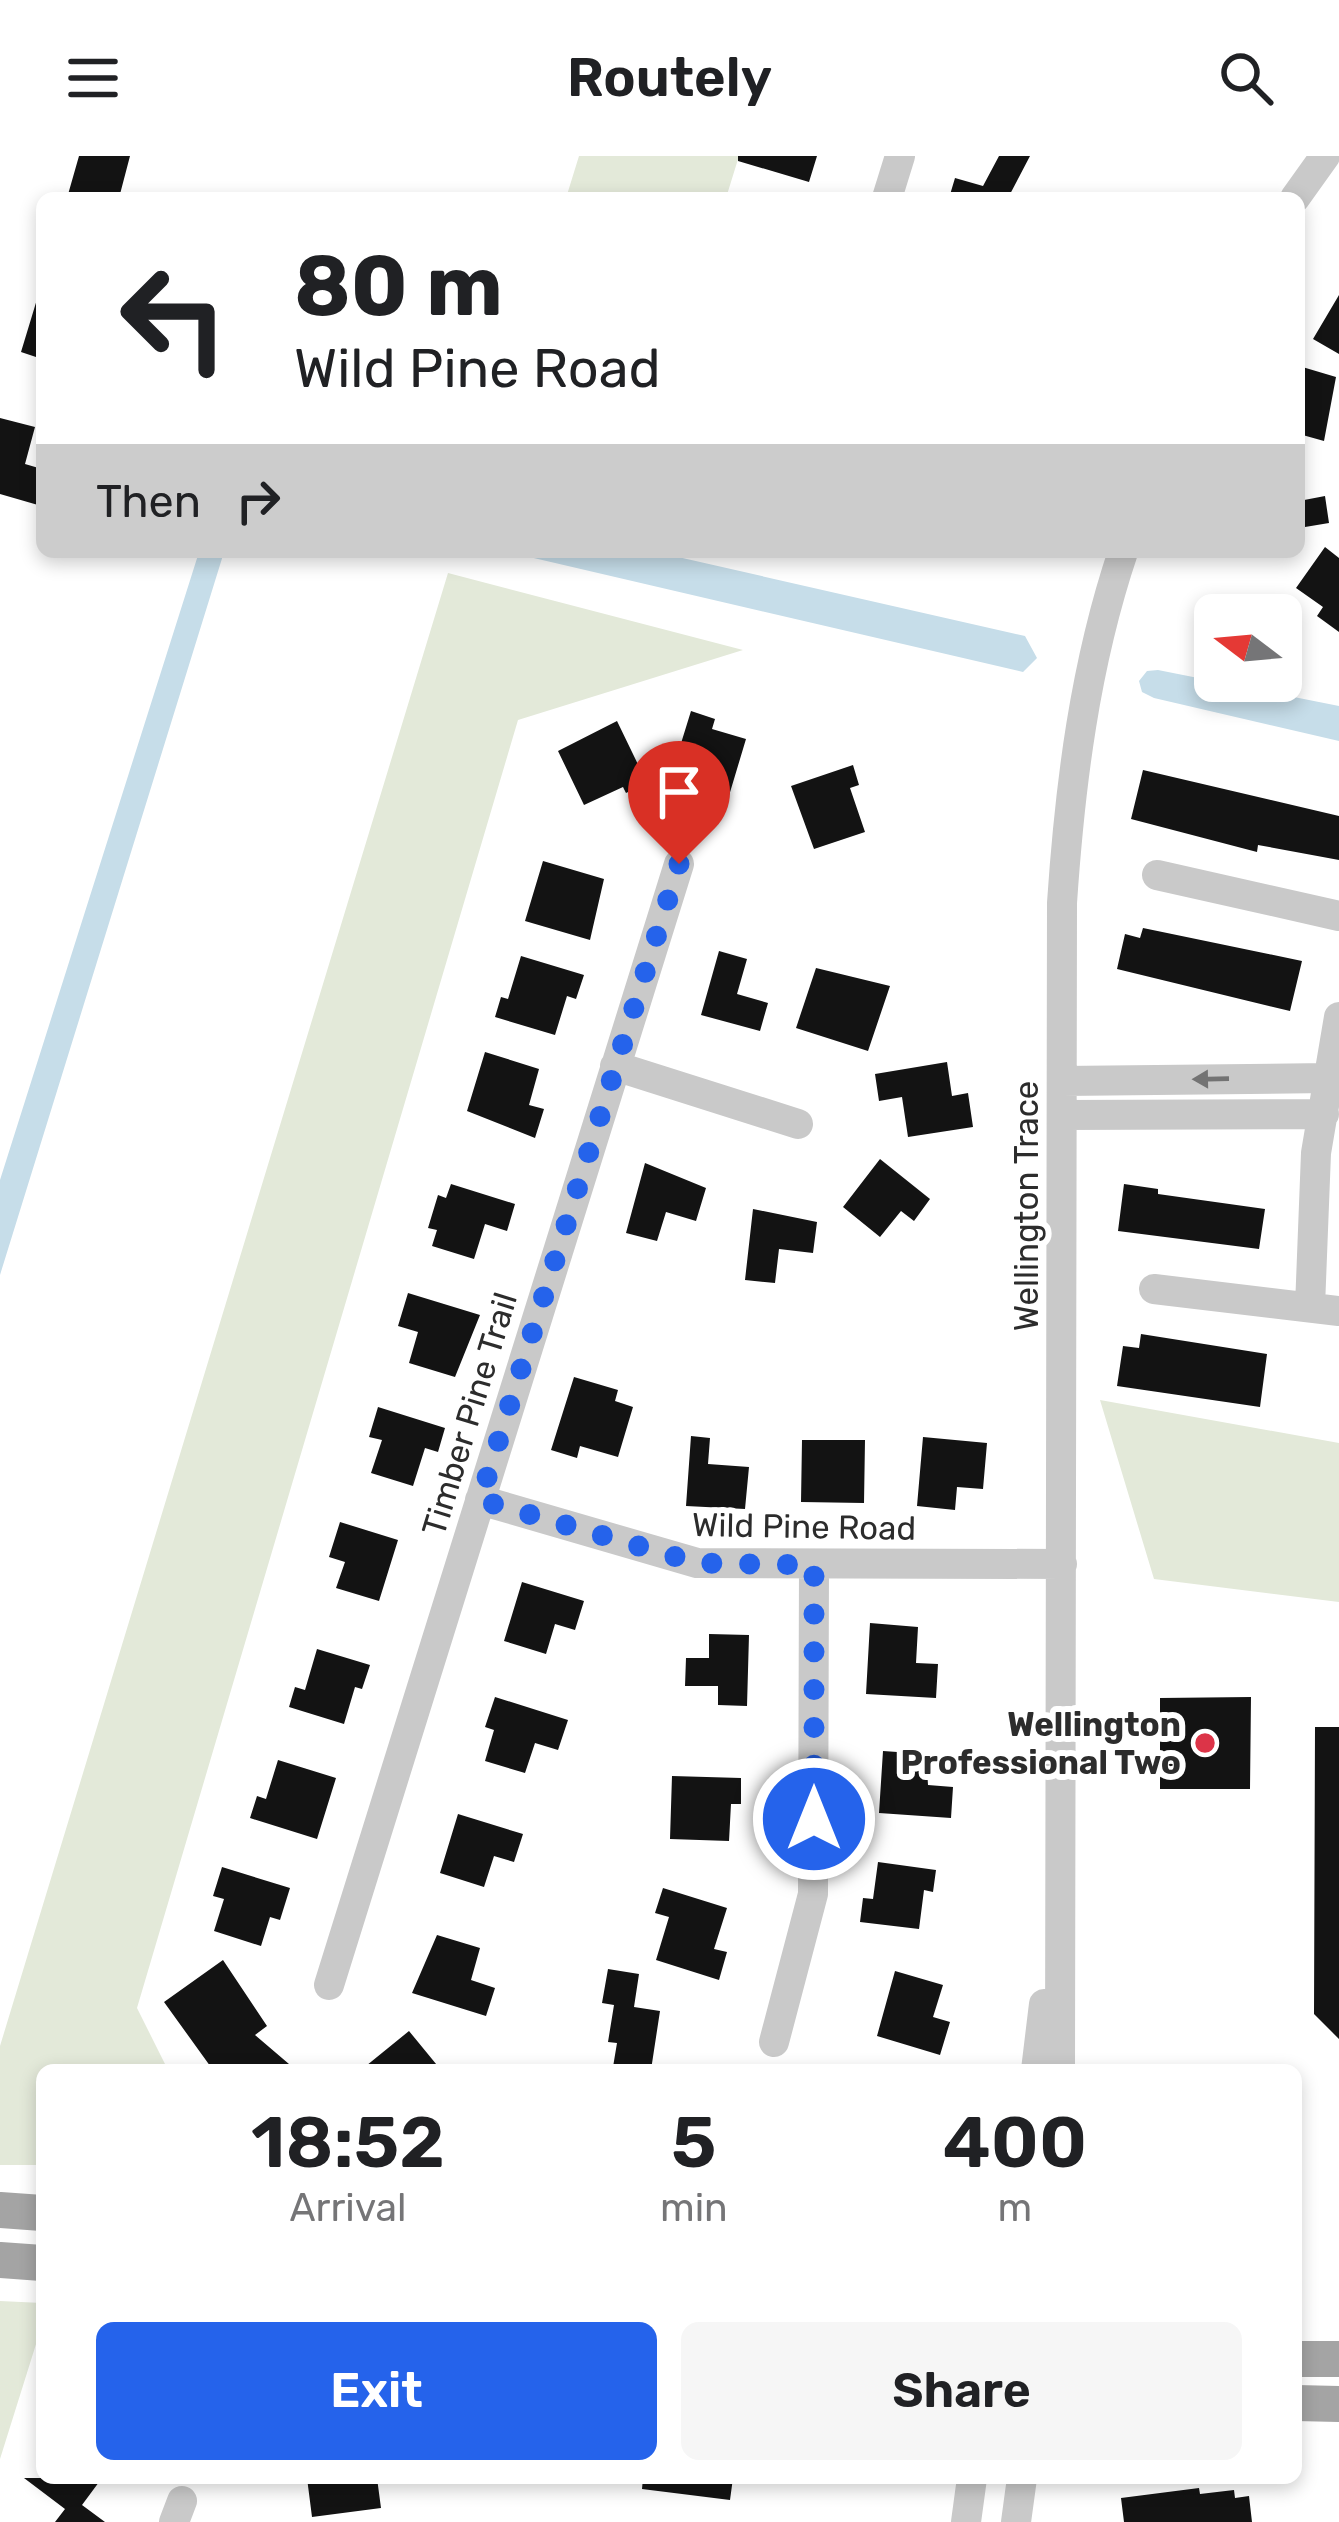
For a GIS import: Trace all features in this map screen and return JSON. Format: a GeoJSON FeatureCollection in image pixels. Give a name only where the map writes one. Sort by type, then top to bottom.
{"type":"FeatureCollection","features":[{"type":"Feature","properties":{"kind":"main road"},"geometry":{"type":"LineString","coordinates":[[0,2210],[36,2213]]}},
{"type":"Feature","properties":{"kind":"main road"},"geometry":{"type":"LineString","coordinates":[[0,2260],[36,2263]]}},
{"type":"Feature","properties":{"kind":"main road"},"geometry":{"type":"LineString","coordinates":[[1302,2359],[1339,2359]]}},
{"type":"Feature","properties":{"kind":"main road"},"geometry":{"type":"LineString","coordinates":[[1302,2403],[1339,2404]]}},
{"type":"Feature","properties":{"kind":"street"},"geometry":{"type":"LineString","coordinates":[[889,192],[900,156]]}},
{"type":"Feature","properties":{"kind":"street"},"geometry":{"type":"LineString","coordinates":[[1299,192],[1325,156]]}},
{"type":"Feature","properties":{"kind":"street","name":"Wellington Trace"},"geometry":{"type":"LineString","coordinates":[[1060,2064],[1062,903],[1067,821],[1098,634],[1121,558]]}},
{"type":"Feature","properties":{"kind":"street","name":"Timber Pine Trail"},"geometry":{"type":"LineString","coordinates":[[328,1984],[679,864]]}},
{"type":"Feature","properties":{"kind":"street"},"geometry":{"type":"LineString","coordinates":[[1157,875],[1339,916]]}},
{"type":"Feature","properties":{"kind":"street"},"geometry":{"type":"LineString","coordinates":[[1154,1288],[1324,1309],[1316,1153],[1339,1017]]}},
{"type":"Feature","properties":{"kind":"street"},"geometry":{"type":"LineString","coordinates":[[615,1066],[798,1124]]}},
{"type":"Feature","properties":{"kind":"street"},"geometry":{"type":"LineString","coordinates":[[1063,1081],[1328,1078]]}},
{"type":"Feature","properties":{"kind":"street"},"geometry":{"type":"LineString","coordinates":[[1063,1115],[1324,1114]]}},
{"type":"Feature","properties":{"kind":"street","name":"Wild Pine Road"},"geometry":{"type":"LineString","coordinates":[[480,1500],[697,1563],[1062,1564]]}},
{"type":"Feature","properties":{"kind":"street"},"geometry":{"type":"LineString","coordinates":[[773,2042],[813,1894],[814,1565]]}},
{"type":"Feature","properties":{"kind":"street","name":"Wellington Trace"},"geometry":{"type":"LineString","coordinates":[[1037,2064],[1062,1867]]}},
{"type":"Feature","properties":{"kind":"street"},"geometry":{"type":"LineString","coordinates":[[967,2522],[971,2484]]}},
{"type":"Feature","properties":{"kind":"street"},"geometry":{"type":"LineString","coordinates":[[1016,2522],[1021,2484]]}},
{"type":"Feature","properties":{"kind":"green space"},"geometry":{"type":"Polygon","coordinates":[[[579,156],[739,156],[728,192],[568,192],[579,156]]]}},
{"type":"Feature","properties":{"kind":"green space"},"geometry":{"type":"Polygon","coordinates":[[[448,573],[743,650],[518,720],[137,2008],[165,2064],[36,2064],[36,2165],[0,2165],[0,2046],[448,573]]]}},
{"type":"Feature","properties":{"kind":"green space"},"geometry":{"type":"Polygon","coordinates":[[[1100,1400],[1339,1443],[1339,1602],[1154,1579],[1100,1400]]]}},
{"type":"Feature","properties":{"kind":"green space"},"geometry":{"type":"Polygon","coordinates":[[[0,2301],[36,2303],[36,2344],[0,2459],[0,2301]]]}},
{"type":"Feature","properties":{"kind":"water"},"geometry":{"type":"Polygon","coordinates":[[[197,558],[222,558],[0,1275],[0,1180],[197,558]]]}},
{"type":"Feature","properties":{"kind":"water"},"geometry":{"type":"Polygon","coordinates":[[[534,558],[682,558],[1025,636],[1037,658],[1023,672],[534,558]]]}},
{"type":"Feature","properties":{"kind":"water"},"geometry":{"type":"Polygon","coordinates":[[[1147,671],[1194,677],[1194,702],[1302,699],[1339,706],[1339,741],[1154,698],[1142,692],[1139,681],[1147,671]]]}},
{"type":"Feature","properties":{"kind":"building"},"geometry":{"type":"Polygon","coordinates":[[[79,156],[130,156],[121,192],[69,192],[79,156]]]}},
{"type":"Feature","properties":{"kind":"building"},"geometry":{"type":"Polygon","coordinates":[[[738,156],[817,156],[809,182],[738,161],[738,156]]]}},
{"type":"Feature","properties":{"kind":"building"},"geometry":{"type":"Polygon","coordinates":[[[999,156],[1030,156],[1011,192],[951,192],[955,178],[983,186],[999,156]]]}},
{"type":"Feature","properties":{"kind":"building"},"geometry":{"type":"Polygon","coordinates":[[[1339,295],[1339,354],[1313,339],[1339,295]]]}},
{"type":"Feature","properties":{"kind":"building"},"geometry":{"type":"Polygon","coordinates":[[[36,303],[36,357],[21,352],[36,303]]]}},
{"type":"Feature","properties":{"kind":"building"},"geometry":{"type":"Polygon","coordinates":[[[1305,368],[1336,377],[1324,441],[1305,436],[1305,368]]]}},
{"type":"Feature","properties":{"kind":"building"},"geometry":{"type":"Polygon","coordinates":[[[0,418],[35,427],[25,464],[36,467],[36,504],[0,494],[0,418]]]}},
{"type":"Feature","properties":{"kind":"building"},"geometry":{"type":"Polygon","coordinates":[[[1325,496],[1329,523],[1305,527],[1305,500],[1325,496]]]}},
{"type":"Feature","properties":{"kind":"building"},"geometry":{"type":"Polygon","coordinates":[[[1325,547],[1339,558],[1339,632],[1317,616],[1323,607],[1296,588],[1325,547]]]}},
{"type":"Feature","properties":{"kind":"building"},"geometry":{"type":"Polygon","coordinates":[[[691,711],[715,719],[712,729],[746,739],[728,799],[670,779],[691,711]]]}},
{"type":"Feature","properties":{"kind":"building"},"geometry":{"type":"Polygon","coordinates":[[[617,721],[647,783],[626,793],[623,787],[584,805],[558,751],[617,721]]]}},
{"type":"Feature","properties":{"kind":"building"},"geometry":{"type":"Polygon","coordinates":[[[853,765],[859,785],[850,788],[865,832],[814,849],[791,786],[853,765]]]}},
{"type":"Feature","properties":{"kind":"building"},"geometry":{"type":"Polygon","coordinates":[[[1143,770],[1339,816],[1339,860],[1258,845],[1257,852],[1131,819],[1143,770]]]}},
{"type":"Feature","properties":{"kind":"building"},"geometry":{"type":"Polygon","coordinates":[[[543,861],[604,879],[590,940],[525,921],[543,861]]]}},
{"type":"Feature","properties":{"kind":"building"},"geometry":{"type":"Polygon","coordinates":[[[1143,928],[1302,961],[1290,1011],[1117,969],[1125,934],[1140,938],[1143,928]]]}},
{"type":"Feature","properties":{"kind":"building"},"geometry":{"type":"Polygon","coordinates":[[[719,951],[747,959],[737,994],[768,1003],[760,1031],[701,1015],[719,951]]]}},
{"type":"Feature","properties":{"kind":"building"},"geometry":{"type":"Polygon","coordinates":[[[521,956],[584,975],[576,999],[567,996],[555,1035],[495,1017],[501,997],[508,999],[521,956]]]}},
{"type":"Feature","properties":{"kind":"building"},"geometry":{"type":"Polygon","coordinates":[[[816,968],[890,986],[868,1051],[796,1028],[816,968]]]}},
{"type":"Feature","properties":{"kind":"building"},"geometry":{"type":"Polygon","coordinates":[[[485,1052],[539,1069],[529,1105],[544,1109],[535,1138],[467,1111],[485,1052]]]}},
{"type":"Feature","properties":{"kind":"building"},"geometry":{"type":"Polygon","coordinates":[[[947,1062],[952,1096],[968,1093],[973,1127],[908,1137],[902,1097],[879,1101],[875,1074],[947,1062]]]}},
{"type":"Feature","properties":{"kind":"building"},"geometry":{"type":"Polygon","coordinates":[[[880,1159],[930,1199],[914,1221],[901,1211],[880,1237],[843,1207],[880,1159]]]}},
{"type":"Feature","properties":{"kind":"building"},"geometry":{"type":"Polygon","coordinates":[[[645,1163],[706,1188],[696,1221],[666,1212],[657,1241],[626,1233],[645,1163]]]}},
{"type":"Feature","properties":{"kind":"building"},"geometry":{"type":"Polygon","coordinates":[[[451,1184],[515,1204],[507,1231],[485,1224],[474,1259],[432,1246],[437,1230],[428,1228],[438,1195],[446,1198],[451,1184]]]}},
{"type":"Feature","properties":{"kind":"building"},"geometry":{"type":"Polygon","coordinates":[[[1124,1184],[1158,1189],[1158,1194],[1265,1209],[1259,1249],[1118,1231],[1124,1184]]]}},
{"type":"Feature","properties":{"kind":"building"},"geometry":{"type":"Polygon","coordinates":[[[753,1209],[817,1222],[813,1253],[779,1249],[775,1283],[745,1280],[753,1209]]]}},
{"type":"Feature","properties":{"kind":"building"},"geometry":{"type":"Polygon","coordinates":[[[408,1293],[480,1315],[455,1377],[409,1363],[418,1332],[398,1326],[408,1293]]]}},
{"type":"Feature","properties":{"kind":"building"},"geometry":{"type":"Polygon","coordinates":[[[1141,1334],[1267,1354],[1260,1407],[1117,1386],[1123,1346],[1139,1348],[1141,1334]]]}},
{"type":"Feature","properties":{"kind":"building"},"geometry":{"type":"Polygon","coordinates":[[[574,1377],[618,1390],[615,1401],[633,1407],[618,1457],[580,1446],[577,1458],[551,1450],[574,1377]]]}},
{"type":"Feature","properties":{"kind":"building"},"geometry":{"type":"Polygon","coordinates":[[[378,1407],[445,1428],[438,1452],[425,1448],[413,1486],[371,1473],[382,1440],[369,1437],[378,1407]]]}},
{"type":"Feature","properties":{"kind":"building"},"geometry":{"type":"Polygon","coordinates":[[[691,1436],[710,1438],[708,1464],[749,1467],[745,1509],[686,1506],[691,1436]]]}},
{"type":"Feature","properties":{"kind":"building"},"geometry":{"type":"Polygon","coordinates":[[[923,1437],[987,1443],[983,1489],[957,1487],[955,1510],[917,1506],[923,1437]]]}},
{"type":"Feature","properties":{"kind":"building"},"geometry":{"type":"Polygon","coordinates":[[[802,1440],[865,1440],[864,1503],[801,1502],[802,1440]]]}},
{"type":"Feature","properties":{"kind":"building"},"geometry":{"type":"Polygon","coordinates":[[[340,1522],[398,1540],[379,1601],[336,1588],[345,1562],[329,1557],[340,1522]]]}},
{"type":"Feature","properties":{"kind":"building"},"geometry":{"type":"Polygon","coordinates":[[[522,1582],[584,1601],[575,1630],[555,1624],[546,1654],[504,1641],[522,1582]]]}},
{"type":"Feature","properties":{"kind":"building"},"geometry":{"type":"Polygon","coordinates":[[[870,1623],[918,1627],[916,1663],[938,1664],[936,1698],[866,1694],[870,1623]]]}},
{"type":"Feature","properties":{"kind":"building"},"geometry":{"type":"Polygon","coordinates":[[[709,1634],[749,1635],[747,1706],[718,1705],[718,1686],[685,1686],[686,1658],[709,1658],[709,1634]]]}},
{"type":"Feature","properties":{"kind":"building"},"geometry":{"type":"Polygon","coordinates":[[[317,1649],[370,1665],[362,1689],[355,1687],[344,1724],[289,1707],[295,1687],[305,1690],[317,1649]]]}},
{"type":"Feature","properties":{"kind":"building"},"geometry":{"type":"Polygon","coordinates":[[[495,1697],[568,1720],[558,1750],[535,1743],[525,1773],[485,1761],[494,1730],[485,1727],[495,1697]]]}},
{"type":"Feature","properties":{"kind":"building","name":"Wellington Professional Two"},"geometry":{"type":"Polygon","coordinates":[[[1251,1697],[1250,1789],[1160,1789],[1160,1698],[1251,1697]]]}},
{"type":"Feature","properties":{"kind":"building"},"geometry":{"type":"Polygon","coordinates":[[[1315,1727],[1339,1727],[1339,2039],[1314,2014],[1315,1727]]]}},
{"type":"Feature","properties":{"kind":"building"},"geometry":{"type":"Polygon","coordinates":[[[883,1751],[926,1754],[928,1785],[953,1787],[951,1818],[879,1813],[883,1751]]]}},
{"type":"Feature","properties":{"kind":"building"},"geometry":{"type":"Polygon","coordinates":[[[278,1760],[336,1778],[317,1839],[250,1818],[257,1796],[266,1799],[278,1760]]]}},
{"type":"Feature","properties":{"kind":"building"},"geometry":{"type":"Polygon","coordinates":[[[672,1776],[741,1778],[741,1804],[731,1804],[729,1841],[670,1839],[672,1776]]]}},
{"type":"Feature","properties":{"kind":"building"},"geometry":{"type":"Polygon","coordinates":[[[458,1814],[523,1834],[514,1862],[494,1856],[484,1887],[440,1873],[458,1814]]]}},
{"type":"Feature","properties":{"kind":"building"},"geometry":{"type":"Polygon","coordinates":[[[878,1862],[936,1870],[933,1892],[924,1890],[919,1929],[860,1922],[863,1898],[873,1899],[878,1862]]]}},
{"type":"Feature","properties":{"kind":"building"},"geometry":{"type":"Polygon","coordinates":[[[222,1867],[290,1888],[280,1920],[270,1917],[261,1946],[214,1931],[224,1899],[213,1896],[222,1867]]]}},
{"type":"Feature","properties":{"kind":"building"},"geometry":{"type":"Polygon","coordinates":[[[663,1888],[727,1908],[714,1949],[727,1952],[719,1980],[656,1960],[669,1917],[655,1913],[663,1888]]]}},
{"type":"Feature","properties":{"kind":"building"},"geometry":{"type":"Polygon","coordinates":[[[437,1935],[480,1948],[471,1980],[495,1988],[486,2016],[412,1993],[437,1935]]]}},
{"type":"Feature","properties":{"kind":"building"},"geometry":{"type":"Polygon","coordinates":[[[223,1960],[267,2026],[255,2035],[289,2064],[209,2064],[164,2002],[223,1960]]]}},
{"type":"Feature","properties":{"kind":"building"},"geometry":{"type":"Polygon","coordinates":[[[608,1969],[639,1974],[634,2007],[660,2011],[652,2064],[614,2064],[617,2043],[608,2042],[614,2005],[602,2003],[608,1969]]]}},
{"type":"Feature","properties":{"kind":"building"},"geometry":{"type":"Polygon","coordinates":[[[895,1971],[943,1985],[933,2017],[950,2022],[940,2055],[877,2036],[895,1971]]]}},
{"type":"Feature","properties":{"kind":"building"},"geometry":{"type":"Polygon","coordinates":[[[409,2031],[436,2064],[368,2064],[409,2031]]]}},
{"type":"Feature","properties":{"kind":"building"},"geometry":{"type":"Polygon","coordinates":[[[24,2478],[36,2478],[36,2484],[98,2484],[82,2505],[105,2522],[55,2522],[65,2509],[24,2478]]]}},
{"type":"Feature","properties":{"kind":"building"},"geometry":{"type":"Polygon","coordinates":[[[308,2484],[378,2484],[381,2508],[312,2517],[308,2484]]]}},
{"type":"Feature","properties":{"kind":"building"},"geometry":{"type":"Polygon","coordinates":[[[642,2484],[732,2484],[730,2500],[642,2489],[642,2484]]]}},
{"type":"Feature","properties":{"kind":"building"},"geometry":{"type":"Polygon","coordinates":[[[1199,2488],[1200,2494],[1234,2490],[1235,2498],[1249,2496],[1252,2522],[1124,2522],[1121,2498],[1199,2488]]]}},
{"type":"Feature","properties":{"kind":"place","name":"Wellington Professional Two"},"geometry":{"type":"Point","coordinates":[1205,1743]}},
{"type":"Feature","properties":{"kind":"route"},"geometry":{"type":"LineString","coordinates":[[679,864],[480,1500],[697,1563],[814,1565],[814,1819]]}}]}
